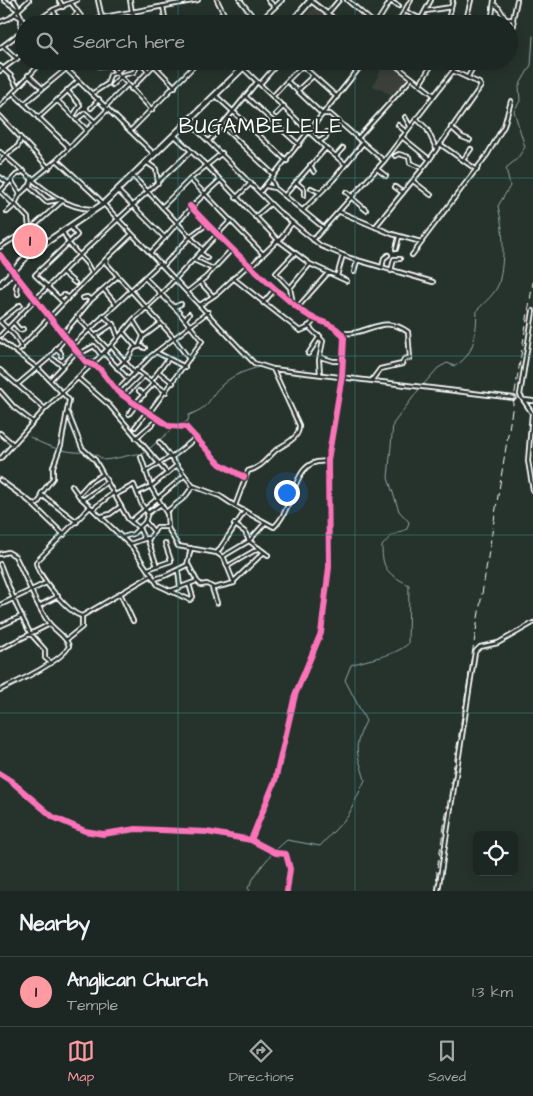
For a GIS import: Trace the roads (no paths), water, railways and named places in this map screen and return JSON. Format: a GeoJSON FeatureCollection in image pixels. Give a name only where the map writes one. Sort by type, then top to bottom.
{"type":"FeatureCollection","features":[{"type":"Feature","properties":{"kind":"street"},"geometry":{"type":"LineString","coordinates":[[4,0],[18,9]]}},
{"type":"Feature","properties":{"kind":"street"},"geometry":{"type":"LineString","coordinates":[[14,0],[20,15]]}},
{"type":"Feature","properties":{"kind":"street"},"geometry":{"type":"LineString","coordinates":[[0,22],[14,14],[28,0]]}},
{"type":"Feature","properties":{"kind":"street"},"geometry":{"type":"LineString","coordinates":[[58,0],[63,7]]}},
{"type":"Feature","properties":{"kind":"street"},"geometry":{"type":"LineString","coordinates":[[46,15],[53,10],[78,0]]}},
{"type":"Feature","properties":{"kind":"street"},"geometry":{"type":"LineString","coordinates":[[98,0],[100,15]]}},
{"type":"Feature","properties":{"kind":"street"},"geometry":{"type":"LineString","coordinates":[[130,0],[134,15]]}},
{"type":"Feature","properties":{"kind":"street"},"geometry":{"type":"LineString","coordinates":[[116,15],[195,0]]}},
{"type":"Feature","properties":{"kind":"street"},"geometry":{"type":"LineString","coordinates":[[217,0],[223,14]]}},
{"type":"Feature","properties":{"kind":"street"},"geometry":{"type":"LineString","coordinates":[[240,0],[251,15]]}},
{"type":"Feature","properties":{"kind":"street"},"geometry":{"type":"LineString","coordinates":[[268,0],[274,6]]}},
{"type":"Feature","properties":{"kind":"street"},"geometry":{"type":"LineString","coordinates":[[265,15],[282,0]]}},
{"type":"Feature","properties":{"kind":"street"},"geometry":{"type":"LineString","coordinates":[[298,15],[311,0],[328,14],[339,0]]}},
{"type":"Feature","properties":{"kind":"street"},"geometry":{"type":"LineString","coordinates":[[347,0],[364,15]]}},
{"type":"Feature","properties":{"kind":"street"},"geometry":{"type":"LineString","coordinates":[[381,15],[390,0],[399,6]]}},
{"type":"Feature","properties":{"kind":"street"},"geometry":{"type":"LineString","coordinates":[[403,15],[411,0]]}},
{"type":"Feature","properties":{"kind":"street"},"geometry":{"type":"LineString","coordinates":[[424,15],[431,0]]}},
{"type":"Feature","properties":{"kind":"street"},"geometry":{"type":"LineString","coordinates":[[448,15],[453,0]]}},
{"type":"Feature","properties":{"kind":"street"},"geometry":{"type":"LineString","coordinates":[[467,15],[470,0]]}},
{"type":"Feature","properties":{"kind":"street"},"geometry":{"type":"LineString","coordinates":[[493,15],[494,0]]}},
{"type":"Feature","properties":{"kind":"street"},"geometry":{"type":"LineString","coordinates":[[514,15],[517,0]]}},
{"type":"Feature","properties":{"kind":"street"},"geometry":{"type":"LineString","coordinates":[[71,3],[77,15]]}},
{"type":"Feature","properties":{"kind":"street"},"geometry":{"type":"LineString","coordinates":[[494,4],[503,15]]}},
{"type":"Feature","properties":{"kind":"street"},"geometry":{"type":"LineString","coordinates":[[163,6],[164,15]]}},
{"type":"Feature","properties":{"kind":"street"},"geometry":{"type":"LineString","coordinates":[[426,10],[451,6]]}},
{"type":"Feature","properties":{"kind":"street"},"geometry":{"type":"LineString","coordinates":[[53,10],[56,15]]}},
{"type":"Feature","properties":{"kind":"street"},"geometry":{"type":"LineString","coordinates":[[405,11],[415,15]]}},
{"type":"Feature","properties":{"kind":"street"},"geometry":{"type":"LineString","coordinates":[[15,37],[1,47],[15,58]]}},
{"type":"Feature","properties":{"kind":"street"},"geometry":{"type":"LineString","coordinates":[[15,60],[1,69],[11,76],[17,87]]}},
{"type":"Feature","properties":{"kind":"street"},"geometry":{"type":"LineString","coordinates":[[0,106],[33,70]]}},
{"type":"Feature","properties":{"kind":"street"},"geometry":{"type":"LineString","coordinates":[[24,104],[63,70]]}},
{"type":"Feature","properties":{"kind":"street"},"geometry":{"type":"LineString","coordinates":[[67,70],[93,93],[154,154]]}},
{"type":"Feature","properties":{"kind":"street"},"geometry":{"type":"LineString","coordinates":[[93,93],[107,84],[110,75],[117,70]]}},
{"type":"Feature","properties":{"kind":"street"},"geometry":{"type":"LineString","coordinates":[[112,86],[120,77],[136,70]]}},
{"type":"Feature","properties":{"kind":"street"},"geometry":{"type":"LineString","coordinates":[[159,70],[175,87]]}},
{"type":"Feature","properties":{"kind":"street"},"geometry":{"type":"LineString","coordinates":[[130,131],[190,70]]}},
{"type":"Feature","properties":{"kind":"street"},"geometry":{"type":"LineString","coordinates":[[0,285],[41,246],[103,204],[239,70]]}},
{"type":"Feature","properties":{"kind":"street"},"geometry":{"type":"LineString","coordinates":[[245,70],[345,164]]}},
{"type":"Feature","properties":{"kind":"street"},"geometry":{"type":"LineString","coordinates":[[209,141],[245,96],[271,70]]}},
{"type":"Feature","properties":{"kind":"street"},"geometry":{"type":"LineString","coordinates":[[274,96],[298,70]]}},
{"type":"Feature","properties":{"kind":"street"},"geometry":{"type":"LineString","coordinates":[[306,70],[337,98]]}},
{"type":"Feature","properties":{"kind":"street"},"geometry":{"type":"LineString","coordinates":[[260,192],[299,146],[322,114],[328,112],[358,70]]}},
{"type":"Feature","properties":{"kind":"street"},"geometry":{"type":"LineString","coordinates":[[402,70],[434,95]]}},
{"type":"Feature","properties":{"kind":"street"},"geometry":{"type":"LineString","coordinates":[[420,84],[429,70]]}},
{"type":"Feature","properties":{"kind":"street"},"geometry":{"type":"LineString","coordinates":[[468,77],[472,70]]}},
{"type":"Feature","properties":{"kind":"street"},"geometry":{"type":"LineString","coordinates":[[131,89],[148,71]]}},
{"type":"Feature","properties":{"kind":"street"},"geometry":{"type":"LineString","coordinates":[[313,240],[340,212],[384,160],[453,71],[479,83],[481,86],[427,163],[421,168],[375,227]]}},
{"type":"Feature","properties":{"kind":"street"},"geometry":{"type":"LineString","coordinates":[[115,72],[152,110]]}},
{"type":"Feature","properties":{"kind":"street"},"geometry":{"type":"LineString","coordinates":[[124,81],[128,74]]}},
{"type":"Feature","properties":{"kind":"street"},"geometry":{"type":"LineString","coordinates":[[28,75],[42,88]]}},
{"type":"Feature","properties":{"kind":"street"},"geometry":{"type":"LineString","coordinates":[[251,75],[252,88]]}},
{"type":"Feature","properties":{"kind":"street"},"geometry":{"type":"LineString","coordinates":[[296,91],[313,76]]}},
{"type":"Feature","properties":{"kind":"street"},"geometry":{"type":"LineString","coordinates":[[358,138],[412,78]]}},
{"type":"Feature","properties":{"kind":"street"},"geometry":{"type":"LineString","coordinates":[[38,118],[78,81]]}},
{"type":"Feature","properties":{"kind":"street"},"geometry":{"type":"LineString","coordinates":[[288,81],[296,91],[322,114]]}},
{"type":"Feature","properties":{"kind":"street"},"geometry":{"type":"LineString","coordinates":[[42,82],[45,85]]}},
{"type":"Feature","properties":{"kind":"street"},"geometry":{"type":"LineString","coordinates":[[7,212],[15,205],[20,194],[29,186],[33,178],[49,168],[68,150],[127,85]]}},
{"type":"Feature","properties":{"kind":"street"},"geometry":{"type":"LineString","coordinates":[[67,90],[80,105],[73,116]]}},
{"type":"Feature","properties":{"kind":"street"},"geometry":{"type":"LineString","coordinates":[[12,93],[67,145],[68,150]]}},
{"type":"Feature","properties":{"kind":"street"},"geometry":{"type":"LineString","coordinates":[[214,94],[287,161]]}},
{"type":"Feature","properties":{"kind":"street"},"geometry":{"type":"LineString","coordinates":[[245,96],[299,146]]}},
{"type":"Feature","properties":{"kind":"street"},"geometry":{"type":"LineString","coordinates":[[91,108],[99,99]]}},
{"type":"Feature","properties":{"kind":"street"},"geometry":{"type":"LineString","coordinates":[[57,100],[86,129]]}},
{"type":"Feature","properties":{"kind":"street"},"geometry":{"type":"LineString","coordinates":[[412,255],[477,170],[503,129],[511,101]]}},
{"type":"Feature","properties":{"kind":"street"},"geometry":{"type":"LineString","coordinates":[[276,114],[284,106]]}},
{"type":"Feature","properties":{"kind":"street"},"geometry":{"type":"LineString","coordinates":[[328,112],[384,160]]}},
{"type":"Feature","properties":{"kind":"street"},"geometry":{"type":"LineString","coordinates":[[76,120],[85,113],[94,121]]}},
{"type":"Feature","properties":{"kind":"street"},"geometry":{"type":"LineString","coordinates":[[0,116],[49,168]]}},
{"type":"Feature","properties":{"kind":"street"},"geometry":{"type":"LineString","coordinates":[[405,117],[410,126]]}},
{"type":"Feature","properties":{"kind":"street"},"geometry":{"type":"LineString","coordinates":[[416,118],[427,130],[436,148]]}},
{"type":"Feature","properties":{"kind":"street"},"geometry":{"type":"LineString","coordinates":[[188,121],[251,182],[270,204],[292,224],[324,248],[391,271],[434,282]]}},
{"type":"Feature","properties":{"kind":"street"},"geometry":{"type":"LineString","coordinates":[[221,125],[274,175]]}},
{"type":"Feature","properties":{"kind":"street"},"geometry":{"type":"LineString","coordinates":[[398,125],[406,132]]}},
{"type":"Feature","properties":{"kind":"street"},"geometry":{"type":"LineString","coordinates":[[451,127],[462,137],[470,140]]}},
{"type":"Feature","properties":{"kind":"street"},"geometry":{"type":"LineString","coordinates":[[320,141],[326,137],[328,132]]}},
{"type":"Feature","properties":{"kind":"street"},"geometry":{"type":"LineString","coordinates":[[174,135],[279,240],[310,264],[347,281]]}},
{"type":"Feature","properties":{"kind":"street"},"geometry":{"type":"LineString","coordinates":[[402,137],[429,158]]}},
{"type":"Feature","properties":{"kind":"street"},"geometry":{"type":"LineString","coordinates":[[0,162],[18,146],[21,138]]}},
{"type":"Feature","properties":{"kind":"street"},"geometry":{"type":"LineString","coordinates":[[303,210],[333,180],[363,143]]}},
{"type":"Feature","properties":{"kind":"street"},"geometry":{"type":"LineString","coordinates":[[440,144],[477,170]]}},
{"type":"Feature","properties":{"kind":"street"},"geometry":{"type":"LineString","coordinates":[[186,147],[187,154]]}},
{"type":"Feature","properties":{"kind":"street"},"geometry":{"type":"LineString","coordinates":[[285,195],[310,164],[326,148]]}},
{"type":"Feature","properties":{"kind":"street"},"geometry":{"type":"LineString","coordinates":[[336,156],[343,148]]}},
{"type":"Feature","properties":{"kind":"street"},"geometry":{"type":"LineString","coordinates":[[463,160],[471,149]]}},
{"type":"Feature","properties":{"kind":"street"},"geometry":{"type":"LineString","coordinates":[[0,152],[61,200],[82,210],[96,209]]}},
{"type":"Feature","properties":{"kind":"street"},"geometry":{"type":"LineString","coordinates":[[0,336],[62,272],[190,152]]}},
{"type":"Feature","properties":{"kind":"street"},"geometry":{"type":"LineString","coordinates":[[162,207],[190,179],[222,153]]}},
{"type":"Feature","properties":{"kind":"street"},"geometry":{"type":"LineString","coordinates":[[394,156],[399,154],[409,157],[410,163],[421,168]]}},
{"type":"Feature","properties":{"kind":"street"},"geometry":{"type":"LineString","coordinates":[[57,160],[103,204],[208,312],[250,360],[273,369],[514,398]]}},
{"type":"Feature","properties":{"kind":"street"},"geometry":{"type":"LineString","coordinates":[[145,162],[156,169],[158,183]]}},
{"type":"Feature","properties":{"kind":"street"},"geometry":{"type":"LineString","coordinates":[[310,164],[314,172]]}},
{"type":"Feature","properties":{"kind":"street"},"geometry":{"type":"LineString","coordinates":[[377,168],[386,176]]}},
{"type":"Feature","properties":{"kind":"street"},"geometry":{"type":"LineString","coordinates":[[24,171],[0,192],[28,218],[29,229],[41,246]]}},
{"type":"Feature","properties":{"kind":"street"},"geometry":{"type":"LineString","coordinates":[[132,176],[191,236],[207,258]]}},
{"type":"Feature","properties":{"kind":"street"},"geometry":{"type":"LineString","coordinates":[[0,177],[10,182],[20,194]]}},
{"type":"Feature","properties":{"kind":"street"},"geometry":{"type":"LineString","coordinates":[[190,179],[264,254]]}},
{"type":"Feature","properties":{"kind":"street"},"geometry":{"type":"LineString","coordinates":[[271,179],[275,188]]}},
{"type":"Feature","properties":{"kind":"street"},"geometry":{"type":"LineString","coordinates":[[150,253],[165,238],[190,206],[220,180]]}},
{"type":"Feature","properties":{"kind":"street"},"geometry":{"type":"LineString","coordinates":[[412,180],[431,195]]}},
{"type":"Feature","properties":{"kind":"street"},"geometry":{"type":"LineString","coordinates":[[236,198],[251,182]]}},
{"type":"Feature","properties":{"kind":"street"},"geometry":{"type":"LineString","coordinates":[[296,182],[304,188],[304,195]]}},
{"type":"Feature","properties":{"kind":"street"},"geometry":{"type":"LineString","coordinates":[[29,186],[46,202],[61,200]]}},
{"type":"Feature","properties":{"kind":"street"},"geometry":{"type":"LineString","coordinates":[[266,186],[275,188],[285,195],[324,228]]}},
{"type":"Feature","properties":{"kind":"street"},"geometry":{"type":"LineString","coordinates":[[395,187],[403,193]]}},
{"type":"Feature","properties":{"kind":"street"},"geometry":{"type":"LineString","coordinates":[[311,188],[319,192]]}},
{"type":"Feature","properties":{"kind":"street"},"geometry":{"type":"LineString","coordinates":[[117,190],[165,238]]}},
{"type":"Feature","properties":{"kind":"street"},"geometry":{"type":"LineString","coordinates":[[346,192],[366,210]]}},
{"type":"Feature","properties":{"kind":"street"},"geometry":{"type":"LineString","coordinates":[[0,247],[29,229],[61,200]]}},
{"type":"Feature","properties":{"kind":"street"},"geometry":{"type":"LineString","coordinates":[[255,217],[270,204]]}},
{"type":"Feature","properties":{"kind":"street"},"geometry":{"type":"LineString","coordinates":[[190,206],[248,267],[296,306],[343,337],[342,376],[328,462],[329,567],[321,633],[293,703],[275,781],[250,840]]}},
{"type":"Feature","properties":{"kind":"street"},"geometry":{"type":"LineString","coordinates":[[82,210],[85,218]]}},
{"type":"Feature","properties":{"kind":"street"},"geometry":{"type":"LineString","coordinates":[[340,212],[416,243],[422,240]]}},
{"type":"Feature","properties":{"kind":"street"},"geometry":{"type":"LineString","coordinates":[[0,459],[45,409],[110,347],[133,320],[176,279],[231,220]]}},
{"type":"Feature","properties":{"kind":"street"},"geometry":{"type":"LineString","coordinates":[[73,345],[130,291],[207,224]]}},
{"type":"Feature","properties":{"kind":"street"},"geometry":{"type":"LineString","coordinates":[[200,305],[264,254],[292,224]]}},
{"type":"Feature","properties":{"kind":"street"},"geometry":{"type":"LineString","coordinates":[[64,302],[35,274],[77,234],[71,226]]}},
{"type":"Feature","properties":{"kind":"street"},"geometry":{"type":"LineString","coordinates":[[63,232],[92,273]]}},
{"type":"Feature","properties":{"kind":"street"},"geometry":{"type":"LineString","coordinates":[[16,352],[132,234]]}},
{"type":"Feature","properties":{"kind":"street"},"geometry":{"type":"LineString","coordinates":[[396,249],[399,237]]}},
{"type":"Feature","properties":{"kind":"street"},"geometry":{"type":"LineString","coordinates":[[154,258],[156,248]]}},
{"type":"Feature","properties":{"kind":"street"},"geometry":{"type":"LineString","coordinates":[[187,292],[213,270],[232,250]]}},
{"type":"Feature","properties":{"kind":"street"},"geometry":{"type":"LineString","coordinates":[[290,288],[276,273],[295,253]]}},
{"type":"Feature","properties":{"kind":"street"},"geometry":{"type":"LineString","coordinates":[[0,255],[73,345],[86,362],[88,369]]}},
{"type":"Feature","properties":{"kind":"street"},"geometry":{"type":"LineString","coordinates":[[382,268],[384,258],[388,255]]}},
{"type":"Feature","properties":{"kind":"street"},"geometry":{"type":"LineString","coordinates":[[337,276],[343,256]]}},
{"type":"Feature","properties":{"kind":"street"},"geometry":{"type":"LineString","coordinates":[[391,271],[394,259],[400,259]]}},
{"type":"Feature","properties":{"kind":"street"},"geometry":{"type":"LineString","coordinates":[[194,260],[213,270]]}},
{"type":"Feature","properties":{"kind":"street"},"geometry":{"type":"LineString","coordinates":[[354,272],[357,260]]}},
{"type":"Feature","properties":{"kind":"street"},"geometry":{"type":"LineString","coordinates":[[104,263],[173,337],[189,360]]}},
{"type":"Feature","properties":{"kind":"street"},"geometry":{"type":"LineString","coordinates":[[296,306],[289,292],[290,288],[310,264]]}},
{"type":"Feature","properties":{"kind":"street"},"geometry":{"type":"LineString","coordinates":[[62,272],[76,284]]}},
{"type":"Feature","properties":{"kind":"street"},"geometry":{"type":"LineString","coordinates":[[296,306],[328,273]]}},
{"type":"Feature","properties":{"kind":"street"},"geometry":{"type":"LineString","coordinates":[[63,334],[92,300],[118,276]]}},
{"type":"Feature","properties":{"kind":"street"},"geometry":{"type":"LineString","coordinates":[[135,427],[166,392],[202,341],[185,319],[145,278]]}},
{"type":"Feature","properties":{"kind":"street"},"geometry":{"type":"LineString","coordinates":[[233,278],[300,331],[316,318]]}},
{"type":"Feature","properties":{"kind":"street"},"geometry":{"type":"LineString","coordinates":[[18,294],[16,286],[20,279]]}},
{"type":"Feature","properties":{"kind":"street"},"geometry":{"type":"LineString","coordinates":[[200,282],[212,295]]}},
{"type":"Feature","properties":{"kind":"street"},"geometry":{"type":"LineString","coordinates":[[263,303],[275,289]]}},
{"type":"Feature","properties":{"kind":"street"},"geometry":{"type":"LineString","coordinates":[[104,290],[116,304]]}},
{"type":"Feature","properties":{"kind":"street"},"geometry":{"type":"LineString","coordinates":[[59,298],[64,295],[68,297]]}},
{"type":"Feature","properties":{"kind":"street"},"geometry":{"type":"LineString","coordinates":[[83,298],[87,297],[92,300]]}},
{"type":"Feature","properties":{"kind":"street"},"geometry":{"type":"LineString","coordinates":[[174,307],[181,304]]}},
{"type":"Feature","properties":{"kind":"street"},"geometry":{"type":"LineString","coordinates":[[20,306],[0,321],[22,348]]}},
{"type":"Feature","properties":{"kind":"street"},"geometry":{"type":"LineString","coordinates":[[533,311],[520,395],[532,413],[528,462],[533,490]]}},
{"type":"Feature","properties":{"kind":"street"},"geometry":{"type":"LineString","coordinates":[[117,391],[135,371],[173,337],[208,312]]}},
{"type":"Feature","properties":{"kind":"street"},"geometry":{"type":"LineString","coordinates":[[185,319],[189,314]]}},
{"type":"Feature","properties":{"kind":"street"},"geometry":{"type":"LineString","coordinates":[[103,316],[113,324],[118,337]]}},
{"type":"Feature","properties":{"kind":"street"},"geometry":{"type":"LineString","coordinates":[[77,317],[104,346],[110,347],[135,371],[166,392]]}},
{"type":"Feature","properties":{"kind":"street"},"geometry":{"type":"LineString","coordinates":[[133,320],[144,336]]}},
{"type":"Feature","properties":{"kind":"street"},"geometry":{"type":"LineString","coordinates":[[14,323],[20,329],[23,329]]}},
{"type":"Feature","properties":{"kind":"street"},"geometry":{"type":"LineString","coordinates":[[117,368],[138,347],[144,336],[160,323]]}},
{"type":"Feature","properties":{"kind":"street"},"geometry":{"type":"LineString","coordinates":[[95,336],[113,324]]}},
{"type":"Feature","properties":{"kind":"street"},"geometry":{"type":"LineString","coordinates":[[338,332],[351,333],[383,324],[408,332],[410,358],[404,359],[402,364],[380,370],[372,380]]}},
{"type":"Feature","properties":{"kind":"street"},"geometry":{"type":"LineString","coordinates":[[308,326],[323,341],[320,357],[320,374]]}},
{"type":"Feature","properties":{"kind":"street"},"geometry":{"type":"LineString","coordinates":[[123,332],[138,347],[145,348]]}},
{"type":"Feature","properties":{"kind":"street"},"geometry":{"type":"LineString","coordinates":[[308,354],[320,336]]}},
{"type":"Feature","properties":{"kind":"street"},"geometry":{"type":"LineString","coordinates":[[17,385],[50,357],[66,337]]}},
{"type":"Feature","properties":{"kind":"street"},"geometry":{"type":"LineString","coordinates":[[0,340],[36,367],[69,400],[61,446],[53,467],[53,478],[37,503],[31,503]]}},
{"type":"Feature","properties":{"kind":"street"},"geometry":{"type":"LineString","coordinates":[[50,380],[78,353],[94,346],[128,379]]}},
{"type":"Feature","properties":{"kind":"street"},"geometry":{"type":"LineString","coordinates":[[104,346],[110,347]]}},
{"type":"Feature","properties":{"kind":"street"},"geometry":{"type":"LineString","coordinates":[[56,348],[61,352],[61,356]]}},
{"type":"Feature","properties":{"kind":"street"},"geometry":{"type":"LineString","coordinates":[[156,352],[185,367]]}},
{"type":"Feature","properties":{"kind":"street"},"geometry":{"type":"LineString","coordinates":[[50,357],[63,366]]}},
{"type":"Feature","properties":{"kind":"street"},"geometry":{"type":"LineString","coordinates":[[320,357],[333,362],[343,361]]}},
{"type":"Feature","properties":{"kind":"street"},"geometry":{"type":"LineString","coordinates":[[128,414],[144,395],[168,359]]}},
{"type":"Feature","properties":{"kind":"street"},"geometry":{"type":"LineString","coordinates":[[86,362],[93,364],[117,391],[136,405],[169,426],[186,427],[220,464],[244,477]]}},
{"type":"Feature","properties":{"kind":"street"},"geometry":{"type":"LineString","coordinates":[[235,506],[248,470],[258,468],[278,449],[292,440],[299,431],[299,425],[273,369]]}},
{"type":"Feature","properties":{"kind":"street"},"geometry":{"type":"LineString","coordinates":[[0,370],[45,409]]}},
{"type":"Feature","properties":{"kind":"street"},"geometry":{"type":"LineString","coordinates":[[159,372],[173,383]]}},
{"type":"Feature","properties":{"kind":"street"},"geometry":{"type":"LineString","coordinates":[[124,396],[144,376]]}},
{"type":"Feature","properties":{"kind":"street"},"geometry":{"type":"LineString","coordinates":[[78,378],[109,405],[167,474]]}},
{"type":"Feature","properties":{"kind":"street"},"geometry":{"type":"LineString","coordinates":[[0,391],[14,407],[33,422]]}},
{"type":"Feature","properties":{"kind":"street"},"geometry":{"type":"LineString","coordinates":[[139,391],[144,395]]}},
{"type":"Feature","properties":{"kind":"street"},"geometry":{"type":"LineString","coordinates":[[523,400],[533,401]]}},
{"type":"Feature","properties":{"kind":"street"},"geometry":{"type":"LineString","coordinates":[[67,412],[82,448],[93,457],[130,521],[139,528],[144,539]]}},
{"type":"Feature","properties":{"kind":"street"},"geometry":{"type":"LineString","coordinates":[[136,438],[159,418]]}},
{"type":"Feature","properties":{"kind":"street"},"geometry":{"type":"LineString","coordinates":[[0,433],[14,444]]}},
{"type":"Feature","properties":{"kind":"street"},"geometry":{"type":"LineString","coordinates":[[146,472],[159,463],[171,458],[196,436]]}},
{"type":"Feature","properties":{"kind":"street"},"geometry":{"type":"LineString","coordinates":[[159,442],[193,486],[220,496],[274,527],[283,518],[294,495],[297,479],[304,469],[316,461],[328,462]]}},
{"type":"Feature","properties":{"kind":"street"},"geometry":{"type":"LineString","coordinates":[[141,457],[151,486],[166,512],[168,527],[176,545],[217,553],[228,566],[234,581]]}},
{"type":"Feature","properties":{"kind":"street"},"geometry":{"type":"LineString","coordinates":[[137,493],[151,486],[176,466]]}},
{"type":"Feature","properties":{"kind":"street"},"geometry":{"type":"LineString","coordinates":[[78,496],[87,485],[103,474]]}},
{"type":"Feature","properties":{"kind":"street"},"geometry":{"type":"LineString","coordinates":[[130,521],[184,476]]}},
{"type":"Feature","properties":{"kind":"street"},"geometry":{"type":"LineString","coordinates":[[0,480],[31,503],[64,535]]}},
{"type":"Feature","properties":{"kind":"street"},"geometry":{"type":"LineString","coordinates":[[83,500],[107,482]]}},
{"type":"Feature","properties":{"kind":"street"},"geometry":{"type":"LineString","coordinates":[[148,513],[133,485],[92,508],[36,562],[46,582],[77,615],[82,616],[120,593],[154,577],[178,570],[188,564]]}},
{"type":"Feature","properties":{"kind":"street"},"geometry":{"type":"LineString","coordinates":[[72,486],[78,496],[102,516],[130,544],[159,586],[185,599],[192,600],[193,597],[189,584]]}},
{"type":"Feature","properties":{"kind":"street"},"geometry":{"type":"LineString","coordinates":[[166,512],[185,497],[193,486]]}},
{"type":"Feature","properties":{"kind":"street"},"geometry":{"type":"LineString","coordinates":[[41,494],[76,522]]}},
{"type":"Feature","properties":{"kind":"street"},"geometry":{"type":"LineString","coordinates":[[123,537],[133,534],[146,522],[148,513],[161,504]]}},
{"type":"Feature","properties":{"kind":"street"},"geometry":{"type":"LineString","coordinates":[[102,516],[110,514],[121,506]]}},
{"type":"Feature","properties":{"kind":"street"},"geometry":{"type":"LineString","coordinates":[[217,553],[234,524],[245,511]]}},
{"type":"Feature","properties":{"kind":"street"},"geometry":{"type":"LineString","coordinates":[[146,522],[154,532]]}},
{"type":"Feature","properties":{"kind":"street"},"geometry":{"type":"LineString","coordinates":[[222,557],[249,541],[265,523]]}},
{"type":"Feature","properties":{"kind":"street"},"geometry":{"type":"LineString","coordinates":[[234,524],[245,532],[249,541],[268,555]]}},
{"type":"Feature","properties":{"kind":"street"},"geometry":{"type":"LineString","coordinates":[[148,540],[157,527],[168,527]]}},
{"type":"Feature","properties":{"kind":"street"},"geometry":{"type":"LineString","coordinates":[[130,544],[144,539],[148,540]]}},
{"type":"Feature","properties":{"kind":"street"},"geometry":{"type":"LineString","coordinates":[[148,540],[158,566]]}},
{"type":"Feature","properties":{"kind":"street"},"geometry":{"type":"LineString","coordinates":[[148,569],[171,560],[166,543]]}},
{"type":"Feature","properties":{"kind":"street"},"geometry":{"type":"LineString","coordinates":[[191,548],[188,564],[197,581],[212,587],[230,585],[264,552]]}},
{"type":"Feature","properties":{"kind":"street"},"geometry":{"type":"LineString","coordinates":[[228,566],[259,548]]}},
{"type":"Feature","properties":{"kind":"street"},"geometry":{"type":"LineString","coordinates":[[0,554],[8,552],[15,555],[39,607],[50,624],[66,640],[68,648],[50,662],[0,690]]}},
{"type":"Feature","properties":{"kind":"street"},"geometry":{"type":"LineString","coordinates":[[0,564],[30,633],[45,650],[45,658],[50,662]]}},
{"type":"Feature","properties":{"kind":"street"},"geometry":{"type":"LineString","coordinates":[[178,570],[180,587]]}},
{"type":"Feature","properties":{"kind":"street"},"geometry":{"type":"LineString","coordinates":[[169,591],[197,581]]}},
{"type":"Feature","properties":{"kind":"street"},"geometry":{"type":"LineString","coordinates":[[0,605],[46,582]]}},
{"type":"Feature","properties":{"kind":"street"},"geometry":{"type":"LineString","coordinates":[[212,587],[217,603]]}},
{"type":"Feature","properties":{"kind":"street"},"geometry":{"type":"LineString","coordinates":[[120,593],[133,621]]}},
{"type":"Feature","properties":{"kind":"street"},"geometry":{"type":"LineString","coordinates":[[39,607],[58,596]]}},
{"type":"Feature","properties":{"kind":"street"},"geometry":{"type":"LineString","coordinates":[[0,626],[22,616]]}},
{"type":"Feature","properties":{"kind":"street"},"geometry":{"type":"LineString","coordinates":[[66,640],[82,627],[82,616]]}},
{"type":"Feature","properties":{"kind":"street"},"geometry":{"type":"LineString","coordinates":[[438,891],[475,652],[480,647],[498,644],[533,623]]}},
{"type":"Feature","properties":{"kind":"street"},"geometry":{"type":"LineString","coordinates":[[0,648],[50,624]]}},
{"type":"Feature","properties":{"kind":"street"},"geometry":{"type":"LineString","coordinates":[[0,774],[11,780],[53,817],[85,831],[103,834],[141,829],[207,832],[250,840],[276,853],[286,854],[290,869],[287,891]]}},
{"type":"Feature","properties":{"kind":"waterway"},"geometry":{"type":"LineString","coordinates":[[423,385],[438,368],[447,363],[455,366],[467,355],[474,341],[477,310],[492,294],[499,283],[503,244],[498,206],[510,186],[506,168],[517,159],[525,147],[514,111],[520,101],[519,86],[531,65],[533,36]]}},
{"type":"Feature","properties":{"kind":"waterway"},"geometry":{"type":"LineString","coordinates":[[179,425],[188,421],[189,415],[206,405],[218,389],[227,381],[242,373],[263,366]]}},
{"type":"Feature","properties":{"kind":"waterway"},"geometry":{"type":"LineString","coordinates":[[250,891],[248,888],[256,874],[270,856],[287,840],[320,846],[348,816],[365,780],[358,756],[357,744],[366,721],[345,680],[351,665],[388,655],[408,644],[409,585],[388,571],[383,561],[382,546],[391,536],[407,529],[409,522],[399,511],[388,478],[393,424],[420,388]]}},
{"type":"Feature","properties":{"kind":"waterway"},"geometry":{"type":"LineString","coordinates":[[30,437],[52,447],[93,454],[104,460],[144,453],[175,427]]}},
{"type":"Feature","properties":{"kind":"railway"},"geometry":{"type":"LineString","coordinates":[[436,891],[437,869],[533,282]]}},
{"type":"Feature","properties":{"kind":"place","name":"Anglican Church"},"geometry":{"type":"Point","coordinates":[30,241]}},
{"type":"Feature","properties":{"kind":"district","name":"BUGAMBELELE"},"geometry":{"type":"Point","coordinates":[261,126]}}]}
